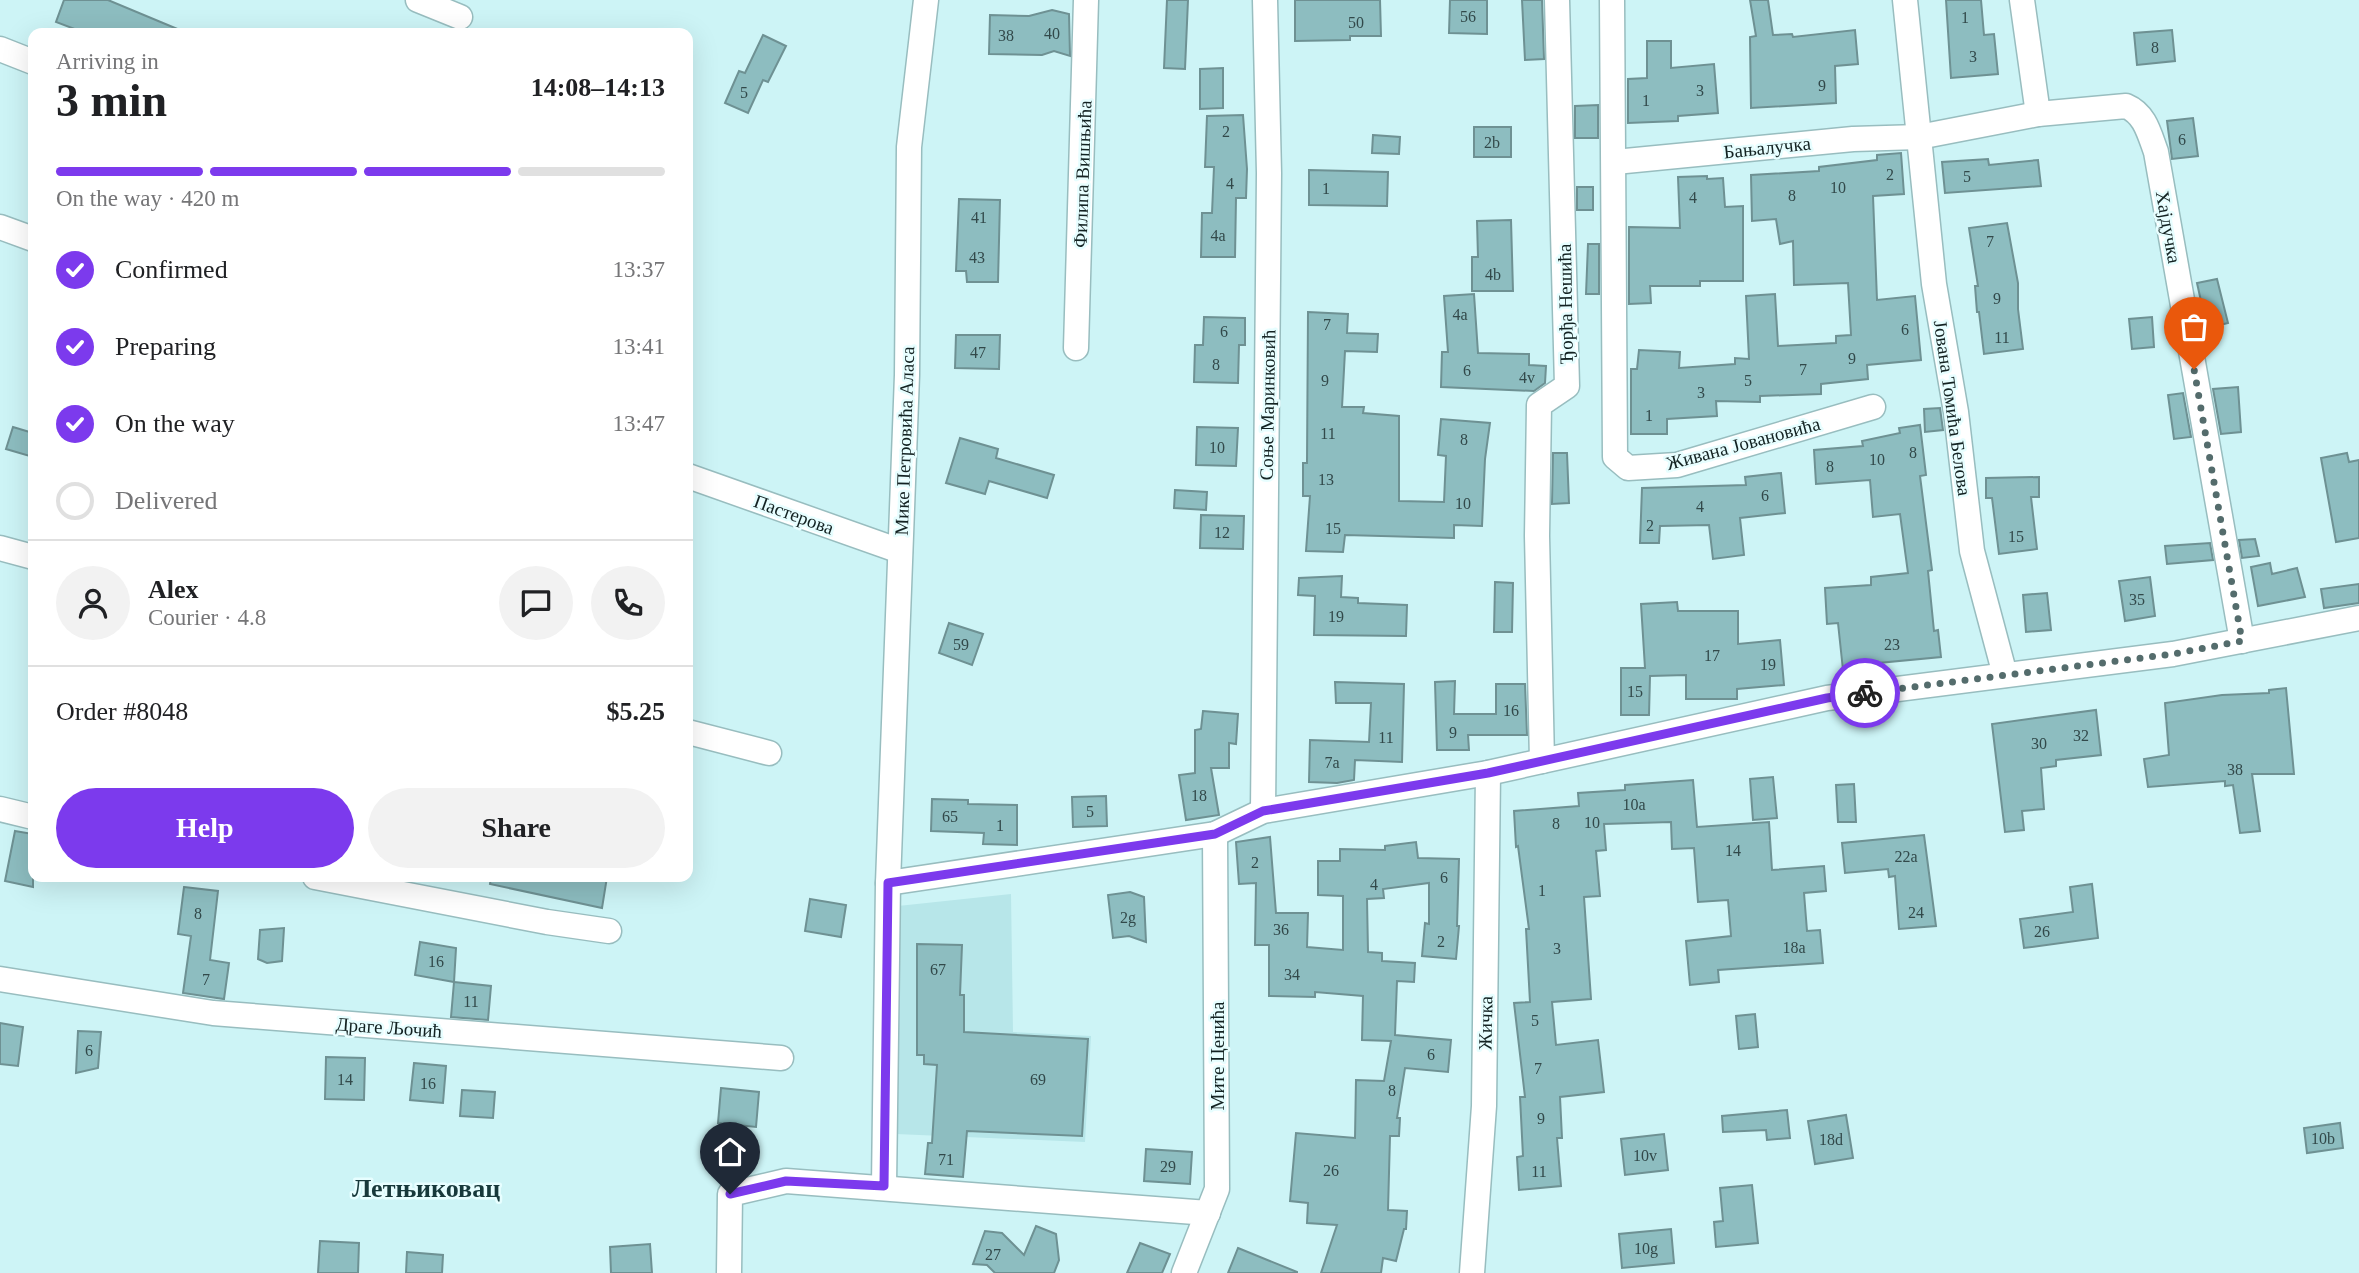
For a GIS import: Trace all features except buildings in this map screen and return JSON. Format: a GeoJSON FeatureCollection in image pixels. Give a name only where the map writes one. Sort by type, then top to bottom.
{"type":"FeatureCollection","features":[{"type":"Feature","properties":{"kind":"street"},"geometry":{"type":"LineString","coordinates":[[418,0],[460,17]]}},
{"type":"Feature","properties":{"kind":"street","name":"Мике Петровића Аласа"},"geometry":{"type":"LineString","coordinates":[[884,1186],[888,883],[907,375],[909,147],[926,0]]}},
{"type":"Feature","properties":{"kind":"street","name":"Филипа Вишњића"},"geometry":{"type":"LineString","coordinates":[[1076,348],[1086,0]]}},
{"type":"Feature","properties":{"kind":"street","name":"Соње Маринковић"},"geometry":{"type":"LineString","coordinates":[[1263,811],[1269,173],[1265,0]]}},
{"type":"Feature","properties":{"kind":"street","name":"Ђорђа Нешића"},"geometry":{"type":"LineString","coordinates":[[1542,761],[1537,536],[1539,405],[1567,386],[1558,0]]}},
{"type":"Feature","properties":{"kind":"street"},"geometry":{"type":"LineString","coordinates":[[1612,0],[1615,162]]}},
{"type":"Feature","properties":{"kind":"street","name":"Јована Томића Белова"},"geometry":{"type":"LineString","coordinates":[[1905,0],[1934,284],[1956,412],[1972,551],[2006,676]]}},
{"type":"Feature","properties":{"kind":"street"},"geometry":{"type":"LineString","coordinates":[[2022,0],[2038,114]]}},
{"type":"Feature","properties":{"kind":"street"},"geometry":{"type":"LineString","coordinates":[[0,49],[28,60]]}},
{"type":"Feature","properties":{"kind":"street","name":"Хајдучка"},"geometry":{"type":"LineString","coordinates":[[2038,114],[2126,106],[2136,110],[2148,130],[2156,152],[2242,641]]}},
{"type":"Feature","properties":{"kind":"street","name":"Бањалучка"},"geometry":{"type":"LineString","coordinates":[[1615,162],[1853,139],[1919,137],[2038,114]]}},
{"type":"Feature","properties":{"kind":"street","name":"Живана Јовановића"},"geometry":{"type":"LineString","coordinates":[[1615,162],[1615,457],[1628,468],[1677,465],[1873,407]]}},
{"type":"Feature","properties":{"kind":"street"},"geometry":{"type":"LineString","coordinates":[[0,227],[28,238]]}},
{"type":"Feature","properties":{"kind":"street","name":"Пастерова"},"geometry":{"type":"LineString","coordinates":[[693,478],[900,551]]}},
{"type":"Feature","properties":{"kind":"street"},"geometry":{"type":"LineString","coordinates":[[0,548],[28,556]]}},
{"type":"Feature","properties":{"kind":"street"},"geometry":{"type":"LineString","coordinates":[[888,883],[1215,834],[1263,811],[1488,773],[1827,698],[2173,654],[2359,618]]}},
{"type":"Feature","properties":{"kind":"street"},"geometry":{"type":"LineString","coordinates":[[693,733],[769,753]]}},
{"type":"Feature","properties":{"kind":"street","name":"Жичка"},"geometry":{"type":"LineString","coordinates":[[1472,1273],[1485,1106],[1488,773]]}},
{"type":"Feature","properties":{"kind":"street"},"geometry":{"type":"LineString","coordinates":[[0,809],[28,816]]}},
{"type":"Feature","properties":{"kind":"street","name":"Мите Ценића"},"geometry":{"type":"LineString","coordinates":[[1184,1273],[1217,1189],[1215,834]]}},
{"type":"Feature","properties":{"kind":"street"},"geometry":{"type":"LineString","coordinates":[[341,882],[547,922],[609,931]]}},
{"type":"Feature","properties":{"kind":"street","name":"Драге Љочић"},"geometry":{"type":"LineString","coordinates":[[0,979],[213,1013],[781,1058]]}},
{"type":"Feature","properties":{"kind":"street"},"geometry":{"type":"LineString","coordinates":[[729,1273],[730,1194],[786,1181],[884,1186],[1208,1213]]}},
{"type":"Feature","properties":{"kind":"shaded area"},"geometry":{"type":"Polygon","coordinates":[[[1011,894],[1013,1032],[1091,1036],[1085,1142],[896,1134],[898,906],[1011,894]]]}},
{"type":"Feature","properties":{"kind":"way so far"},"geometry":{"type":"LineString","coordinates":[[1865,693],[2173,654],[2242,641],[2194,369]]}},
{"type":"Feature","properties":{"kind":"district","name":"Летњиковац"},"geometry":{"type":"Point","coordinates":[426,1188]}},
{"type":"Feature","properties":{"kind":"route"},"geometry":{"type":"LineString","coordinates":[[730,1194],[786,1181],[884,1186],[888,883],[1215,834],[1263,811],[1488,773],[1827,698],[1865,693]]}}]}
